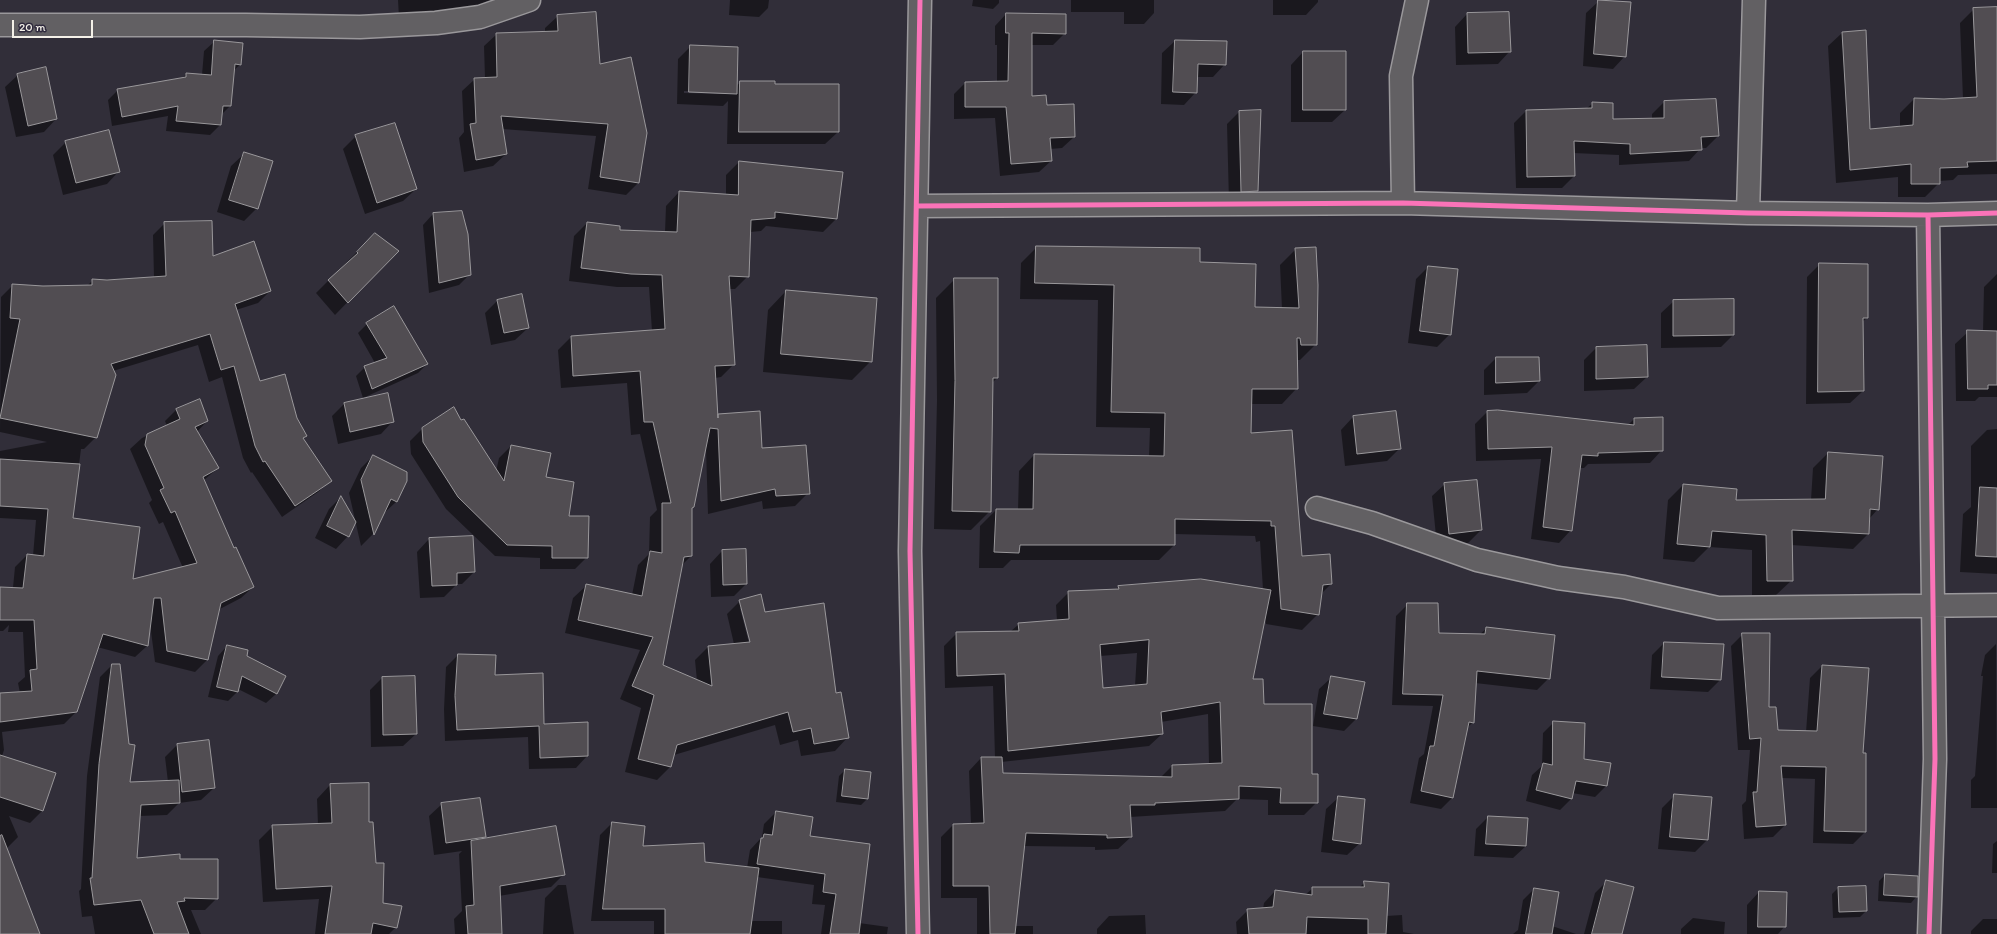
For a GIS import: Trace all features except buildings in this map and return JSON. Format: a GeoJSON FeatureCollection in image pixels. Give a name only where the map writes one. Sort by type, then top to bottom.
{"type":"FeatureCollection","features":[{"type":"Feature","properties":{"kind":"street"},"geometry":{"type":"LineString","coordinates":[[0,25],[230,25],[360,27],[436,23],[480,16],[529,0]]}},
{"type":"Feature","properties":{"kind":"street"},"geometry":{"type":"LineString","coordinates":[[918,934],[910,551],[920,0]]}},
{"type":"Feature","properties":{"kind":"street"},"geometry":{"type":"LineString","coordinates":[[1403,203],[1401,76],[1417,0]]}},
{"type":"Feature","properties":{"kind":"street"},"geometry":{"type":"LineString","coordinates":[[1748,213],[1754,0]]}},
{"type":"Feature","properties":{"kind":"street"},"geometry":{"type":"LineString","coordinates":[[917,206],[1403,203],[1748,213],[1928,215],[1997,213]]}},
{"type":"Feature","properties":{"kind":"street"},"geometry":{"type":"LineString","coordinates":[[1928,215],[1935,759],[1929,934]]}},
{"type":"Feature","properties":{"kind":"street"},"geometry":{"type":"LineString","coordinates":[[1317,508],[1372,524],[1477,560],[1558,578],[1624,587],[1718,608],[1933,607],[1997,605]]}},
{"type":"Feature","properties":{"kind":"cycle path"},"geometry":{"type":"LineString","coordinates":[[918,934],[910,551],[920,0]]}},
{"type":"Feature","properties":{"kind":"cycle path"},"geometry":{"type":"LineString","coordinates":[[917,206],[1403,203],[1748,213],[1928,215],[1997,213]]}},
{"type":"Feature","properties":{"kind":"cycle path"},"geometry":{"type":"LineString","coordinates":[[1928,215],[1935,759],[1929,934]]}}]}
